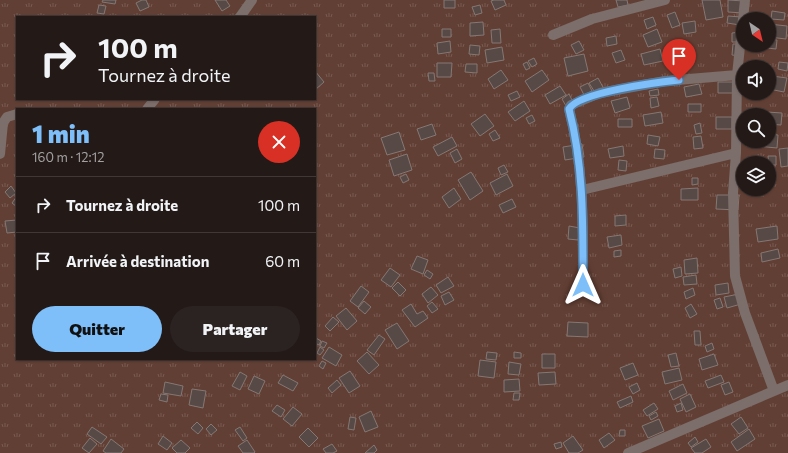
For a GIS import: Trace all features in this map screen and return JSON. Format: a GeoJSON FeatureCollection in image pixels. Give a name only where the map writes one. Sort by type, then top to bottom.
{"type":"FeatureCollection","features":[{"type":"Feature","properties":{"kind":"street"},"geometry":{"type":"LineString","coordinates":[[241,16],[252,0]]}},
{"type":"Feature","properties":{"kind":"street"},"geometry":{"type":"LineString","coordinates":[[553,35],[592,19],[665,0]]}},
{"type":"Feature","properties":{"kind":"street"},"geometry":{"type":"LineString","coordinates":[[739,60],[745,0]]}},
{"type":"Feature","properties":{"kind":"street"},"geometry":{"type":"LineString","coordinates":[[583,285],[582,190],[578,148],[569,109],[571,105],[600,93],[614,90],[665,81],[736,75]]}},
{"type":"Feature","properties":{"kind":"street"},"geometry":{"type":"LineString","coordinates":[[148,108],[154,100]]}},
{"type":"Feature","properties":{"kind":"street"},"geometry":{"type":"LineString","coordinates":[[737,100],[736,153],[732,193],[735,276],[745,314],[774,391]]}},
{"type":"Feature","properties":{"kind":"street"},"geometry":{"type":"LineString","coordinates":[[0,154],[3,123],[7,117],[16,114]]}},
{"type":"Feature","properties":{"kind":"street"},"geometry":{"type":"LineString","coordinates":[[582,190],[736,153]]}},
{"type":"Feature","properties":{"kind":"street"},"geometry":{"type":"LineString","coordinates":[[628,453],[788,385]]}},
{"type":"Feature","properties":{"kind":"green space"},"geometry":{"type":"Polygon","coordinates":[[[0,0],[788,0],[788,453],[0,453],[0,0]]]}},
{"type":"Feature","properties":{"kind":"building"},"geometry":{"type":"Polygon","coordinates":[[[103,0],[116,0],[115,4],[102,2],[103,0]]]}},
{"type":"Feature","properties":{"kind":"building"},"geometry":{"type":"Polygon","coordinates":[[[146,0],[149,7],[140,11],[136,3],[146,0]]]}},
{"type":"Feature","properties":{"kind":"building"},"geometry":{"type":"Polygon","coordinates":[[[215,0],[226,0],[230,6],[222,11],[215,0]]]}},
{"type":"Feature","properties":{"kind":"building"},"geometry":{"type":"Polygon","coordinates":[[[444,0],[455,0],[455,8],[444,8],[444,0]]]}},
{"type":"Feature","properties":{"kind":"building"},"geometry":{"type":"Polygon","coordinates":[[[504,0],[506,5],[495,10],[491,1],[504,0]]]}},
{"type":"Feature","properties":{"kind":"building"},"geometry":{"type":"Polygon","coordinates":[[[616,0],[627,0],[628,5],[618,7],[616,0]]]}},
{"type":"Feature","properties":{"kind":"building"},"geometry":{"type":"Polygon","coordinates":[[[702,0],[720,0],[723,17],[706,20],[702,0]]]}},
{"type":"Feature","properties":{"kind":"building"},"geometry":{"type":"Polygon","coordinates":[[[728,0],[744,1],[743,12],[728,12],[728,0]]]}},
{"type":"Feature","properties":{"kind":"building"},"geometry":{"type":"Polygon","coordinates":[[[99,5],[106,6],[104,14],[97,13],[99,5]]]}},
{"type":"Feature","properties":{"kind":"building"},"geometry":{"type":"Polygon","coordinates":[[[480,5],[482,13],[475,15],[472,7],[480,5]]]}},
{"type":"Feature","properties":{"kind":"building"},"geometry":{"type":"Polygon","coordinates":[[[772,11],[785,13],[784,20],[776,19],[776,12],[772,11]]]}},
{"type":"Feature","properties":{"kind":"building"},"geometry":{"type":"Polygon","coordinates":[[[675,12],[680,25],[672,28],[667,15],[675,12]]]}},
{"type":"Feature","properties":{"kind":"building"},"geometry":{"type":"Polygon","coordinates":[[[728,16],[736,17],[736,24],[727,23],[728,16]]]}},
{"type":"Feature","properties":{"kind":"building"},"geometry":{"type":"Polygon","coordinates":[[[653,17],[656,25],[647,29],[644,20],[653,17]]]}},
{"type":"Feature","properties":{"kind":"building"},"geometry":{"type":"Polygon","coordinates":[[[695,21],[696,32],[684,34],[682,23],[695,21]]]}},
{"type":"Feature","properties":{"kind":"building"},"geometry":{"type":"Polygon","coordinates":[[[483,22],[484,35],[470,36],[470,23],[483,22]]]}},
{"type":"Feature","properties":{"kind":"building"},"geometry":{"type":"Polygon","coordinates":[[[776,25],[787,26],[786,39],[776,38],[776,25]]]}},
{"type":"Feature","properties":{"kind":"building"},"geometry":{"type":"Polygon","coordinates":[[[442,29],[451,29],[451,37],[442,37],[442,29]]]}},
{"type":"Feature","properties":{"kind":"building"},"geometry":{"type":"Polygon","coordinates":[[[500,29],[501,43],[492,43],[491,30],[500,29]]]}},
{"type":"Feature","properties":{"kind":"building"},"geometry":{"type":"Polygon","coordinates":[[[657,29],[662,42],[648,47],[643,35],[657,29]]]}},
{"type":"Feature","properties":{"kind":"building"},"geometry":{"type":"Polygon","coordinates":[[[736,32],[736,42],[732,42],[732,33],[736,32]]]}},
{"type":"Feature","properties":{"kind":"building"},"geometry":{"type":"Polygon","coordinates":[[[616,36],[617,44],[607,46],[606,38],[616,36]]]}},
{"type":"Feature","properties":{"kind":"building"},"geometry":{"type":"Polygon","coordinates":[[[450,41],[451,52],[438,54],[437,43],[450,41]]]}},
{"type":"Feature","properties":{"kind":"building"},"geometry":{"type":"Polygon","coordinates":[[[579,41],[584,50],[576,54],[571,45],[579,41]]]}},
{"type":"Feature","properties":{"kind":"building"},"geometry":{"type":"Polygon","coordinates":[[[733,44],[736,44],[736,52],[740,52],[740,56],[732,55],[733,44]]]}},
{"type":"Feature","properties":{"kind":"building"},"geometry":{"type":"Polygon","coordinates":[[[470,45],[480,46],[479,55],[469,54],[470,45]]]}},
{"type":"Feature","properties":{"kind":"building"},"geometry":{"type":"Polygon","coordinates":[[[502,47],[504,60],[487,63],[485,50],[502,47]]]}},
{"type":"Feature","properties":{"kind":"building"},"geometry":{"type":"Polygon","coordinates":[[[660,49],[663,61],[644,65],[641,54],[660,49]]]}},
{"type":"Feature","properties":{"kind":"building"},"geometry":{"type":"Polygon","coordinates":[[[621,50],[625,60],[616,63],[612,53],[621,50]]]}},
{"type":"Feature","properties":{"kind":"building"},"geometry":{"type":"Polygon","coordinates":[[[584,54],[588,71],[568,76],[564,58],[584,54]]]}},
{"type":"Feature","properties":{"kind":"building"},"geometry":{"type":"Polygon","coordinates":[[[534,58],[537,64],[532,67],[528,61],[534,58]]]}},
{"type":"Feature","properties":{"kind":"building"},"geometry":{"type":"Polygon","coordinates":[[[527,62],[530,68],[526,70],[523,64],[527,62]]]}},
{"type":"Feature","properties":{"kind":"building"},"geometry":{"type":"Polygon","coordinates":[[[779,62],[788,63],[787,71],[778,69],[779,62]]]}},
{"type":"Feature","properties":{"kind":"building"},"geometry":{"type":"Polygon","coordinates":[[[437,63],[452,63],[451,77],[437,77],[437,63]]]}},
{"type":"Feature","properties":{"kind":"building"},"geometry":{"type":"Polygon","coordinates":[[[466,64],[477,64],[477,73],[465,72],[466,64]]]}},
{"type":"Feature","properties":{"kind":"building"},"geometry":{"type":"Polygon","coordinates":[[[501,70],[508,80],[494,89],[488,79],[501,70]]]}},
{"type":"Feature","properties":{"kind":"building"},"geometry":{"type":"Polygon","coordinates":[[[542,70],[549,80],[532,92],[525,81],[542,70]]]}},
{"type":"Feature","properties":{"kind":"building"},"geometry":{"type":"Polygon","coordinates":[[[316,72],[324,82],[316,89],[316,72]]]}},
{"type":"Feature","properties":{"kind":"building"},"geometry":{"type":"Polygon","coordinates":[[[428,73],[434,73],[435,81],[429,81],[428,73]]]}},
{"type":"Feature","properties":{"kind":"building"},"geometry":{"type":"Polygon","coordinates":[[[776,77],[787,78],[784,92],[776,90],[776,77]]]}},
{"type":"Feature","properties":{"kind":"building"},"geometry":{"type":"Polygon","coordinates":[[[598,78],[604,89],[596,94],[589,83],[598,78]]]}},
{"type":"Feature","properties":{"kind":"building"},"geometry":{"type":"Polygon","coordinates":[[[718,82],[733,82],[734,93],[718,93],[718,82]]]}},
{"type":"Feature","properties":{"kind":"building"},"geometry":{"type":"Polygon","coordinates":[[[588,83],[592,91],[584,95],[580,87],[588,83]]]}},
{"type":"Feature","properties":{"kind":"building"},"geometry":{"type":"Polygon","coordinates":[[[699,84],[702,94],[686,97],[684,87],[699,84]]]}},
{"type":"Feature","properties":{"kind":"building"},"geometry":{"type":"Polygon","coordinates":[[[560,86],[566,95],[550,104],[545,95],[560,86]]]}},
{"type":"Feature","properties":{"kind":"building"},"geometry":{"type":"Polygon","coordinates":[[[658,89],[659,95],[650,96],[649,91],[658,89]]]}},
{"type":"Feature","properties":{"kind":"building"},"geometry":{"type":"Polygon","coordinates":[[[517,91],[520,97],[511,101],[508,95],[517,91]]]}},
{"type":"Feature","properties":{"kind":"building"},"geometry":{"type":"Polygon","coordinates":[[[569,94],[573,102],[566,106],[562,99],[569,94]]]}},
{"type":"Feature","properties":{"kind":"building"},"geometry":{"type":"Polygon","coordinates":[[[627,97],[630,108],[615,113],[611,101],[627,97]]]}},
{"type":"Feature","properties":{"kind":"building"},"geometry":{"type":"Polygon","coordinates":[[[657,97],[659,106],[651,108],[650,98],[657,97]]]}},
{"type":"Feature","properties":{"kind":"building"},"geometry":{"type":"Polygon","coordinates":[[[524,101],[530,111],[515,121],[508,112],[524,101]]]}},
{"type":"Feature","properties":{"kind":"building"},"geometry":{"type":"Polygon","coordinates":[[[688,104],[701,104],[701,112],[688,112],[688,104]]]}},
{"type":"Feature","properties":{"kind":"building"},"geometry":{"type":"Polygon","coordinates":[[[661,112],[663,123],[645,126],[643,115],[661,112]]]}},
{"type":"Feature","properties":{"kind":"building"},"geometry":{"type":"Polygon","coordinates":[[[776,113],[782,113],[781,125],[776,125],[776,113]]]}},
{"type":"Feature","properties":{"kind":"building"},"geometry":{"type":"Polygon","coordinates":[[[485,114],[494,126],[480,136],[471,124],[485,114]]]}},
{"type":"Feature","properties":{"kind":"building"},"geometry":{"type":"Polygon","coordinates":[[[532,115],[535,121],[529,124],[526,118],[532,115]]]}},
{"type":"Feature","properties":{"kind":"building"},"geometry":{"type":"Polygon","coordinates":[[[716,117],[732,117],[732,129],[716,129],[716,117]]]}},
{"type":"Feature","properties":{"kind":"building"},"geometry":{"type":"Polygon","coordinates":[[[618,119],[632,119],[632,127],[618,127],[618,119]]]}},
{"type":"Feature","properties":{"kind":"building"},"geometry":{"type":"Polygon","coordinates":[[[700,123],[702,133],[696,134],[694,125],[700,123]]]}},
{"type":"Feature","properties":{"kind":"building"},"geometry":{"type":"Polygon","coordinates":[[[432,124],[436,135],[421,140],[417,129],[432,124]]]}},
{"type":"Feature","properties":{"kind":"building"},"geometry":{"type":"Polygon","coordinates":[[[495,130],[500,138],[493,141],[489,134],[495,130]]]}},
{"type":"Feature","properties":{"kind":"building"},"geometry":{"type":"Polygon","coordinates":[[[399,132],[405,150],[387,155],[381,138],[399,132]]]}},
{"type":"Feature","properties":{"kind":"building"},"geometry":{"type":"Polygon","coordinates":[[[648,135],[660,137],[658,146],[647,144],[648,135]]]}},
{"type":"Feature","properties":{"kind":"building"},"geometry":{"type":"Polygon","coordinates":[[[776,135],[778,135],[776,148],[776,135]]]}},
{"type":"Feature","properties":{"kind":"building"},"geometry":{"type":"Polygon","coordinates":[[[701,136],[703,148],[694,149],[693,137],[701,136]]]}},
{"type":"Feature","properties":{"kind":"building"},"geometry":{"type":"Polygon","coordinates":[[[452,137],[457,146],[438,156],[433,147],[452,137]]]}},
{"type":"Feature","properties":{"kind":"building"},"geometry":{"type":"Polygon","coordinates":[[[582,144],[584,157],[565,160],[563,147],[582,144]]]}},
{"type":"Feature","properties":{"kind":"building"},"geometry":{"type":"Polygon","coordinates":[[[623,146],[624,156],[610,158],[608,149],[623,146]]]}},
{"type":"Feature","properties":{"kind":"building"},"geometry":{"type":"Polygon","coordinates":[[[788,148],[788,166],[781,167],[779,149],[788,148]]]}},
{"type":"Feature","properties":{"kind":"building"},"geometry":{"type":"Polygon","coordinates":[[[457,149],[462,159],[455,163],[450,153],[457,149]]]}},
{"type":"Feature","properties":{"kind":"building"},"geometry":{"type":"Polygon","coordinates":[[[655,149],[665,150],[664,159],[654,158],[655,149]]]}},
{"type":"Feature","properties":{"kind":"building"},"geometry":{"type":"Polygon","coordinates":[[[407,154],[412,170],[394,176],[389,160],[407,154]]]}},
{"type":"Feature","properties":{"kind":"building"},"geometry":{"type":"Polygon","coordinates":[[[619,160],[627,161],[626,171],[618,170],[619,160]]]}},
{"type":"Feature","properties":{"kind":"building"},"geometry":{"type":"Polygon","coordinates":[[[504,165],[508,172],[501,175],[498,168],[504,165]]]}},
{"type":"Feature","properties":{"kind":"building"},"geometry":{"type":"Polygon","coordinates":[[[471,172],[483,191],[470,200],[458,180],[471,172]]]}},
{"type":"Feature","properties":{"kind":"building"},"geometry":{"type":"Polygon","coordinates":[[[406,174],[409,180],[403,183],[400,177],[406,174]]]}},
{"type":"Feature","properties":{"kind":"building"},"geometry":{"type":"Polygon","coordinates":[[[507,174],[513,186],[496,195],[490,183],[507,174]]]}},
{"type":"Feature","properties":{"kind":"building"},"geometry":{"type":"Polygon","coordinates":[[[692,178],[698,178],[698,184],[692,185],[692,178]]]}},
{"type":"Feature","properties":{"kind":"building"},"geometry":{"type":"Polygon","coordinates":[[[11,186],[16,193],[10,198],[5,192],[11,186]]]}},
{"type":"Feature","properties":{"kind":"building"},"geometry":{"type":"Polygon","coordinates":[[[454,188],[461,199],[449,208],[442,197],[454,188]]]}},
{"type":"Feature","properties":{"kind":"building"},"geometry":{"type":"Polygon","coordinates":[[[698,188],[698,200],[681,200],[681,189],[698,188]]]}},
{"type":"Feature","properties":{"kind":"building"},"geometry":{"type":"Polygon","coordinates":[[[717,195],[739,196],[738,210],[716,209],[717,195]]]}},
{"type":"Feature","properties":{"kind":"building"},"geometry":{"type":"Polygon","coordinates":[[[16,197],[16,206],[12,203],[16,197]]]}},
{"type":"Feature","properties":{"kind":"building"},"geometry":{"type":"Polygon","coordinates":[[[512,199],[516,207],[503,213],[499,205],[512,199]]]}},
{"type":"Feature","properties":{"kind":"building"},"geometry":{"type":"Polygon","coordinates":[[[626,215],[626,225],[615,226],[615,216],[626,215]]]}},
{"type":"Feature","properties":{"kind":"building"},"geometry":{"type":"Polygon","coordinates":[[[16,220],[16,232],[7,233],[5,221],[16,220]]]}},
{"type":"Feature","properties":{"kind":"building"},"geometry":{"type":"Polygon","coordinates":[[[569,226],[580,228],[578,240],[568,239],[569,226]]]}},
{"type":"Feature","properties":{"kind":"building"},"geometry":{"type":"Polygon","coordinates":[[[777,226],[778,239],[758,242],[756,229],[777,226]]]}},
{"type":"Feature","properties":{"kind":"building"},"geometry":{"type":"Polygon","coordinates":[[[621,235],[622,245],[609,248],[607,237],[621,235]]]}},
{"type":"Feature","properties":{"kind":"building"},"geometry":{"type":"Polygon","coordinates":[[[778,249],[780,258],[762,262],[761,253],[778,249]]]}},
{"type":"Feature","properties":{"kind":"building"},"geometry":{"type":"Polygon","coordinates":[[[621,250],[621,256],[614,257],[614,251],[621,250]]]}},
{"type":"Feature","properties":{"kind":"building"},"geometry":{"type":"Polygon","coordinates":[[[417,256],[428,260],[423,274],[411,269],[417,256]]]}},
{"type":"Feature","properties":{"kind":"building"},"geometry":{"type":"Polygon","coordinates":[[[697,258],[698,273],[685,274],[684,260],[697,258]]]}},
{"type":"Feature","properties":{"kind":"building"},"geometry":{"type":"Polygon","coordinates":[[[681,267],[682,276],[675,278],[673,269],[681,267]]]}},
{"type":"Feature","properties":{"kind":"building"},"geometry":{"type":"Polygon","coordinates":[[[390,268],[400,275],[391,287],[381,280],[390,268]]]}},
{"type":"Feature","properties":{"kind":"building"},"geometry":{"type":"Polygon","coordinates":[[[427,270],[433,274],[430,279],[424,275],[427,270]]]}},
{"type":"Feature","properties":{"kind":"building"},"geometry":{"type":"Polygon","coordinates":[[[696,275],[697,284],[684,285],[683,277],[696,275]]]}},
{"type":"Feature","properties":{"kind":"building"},"geometry":{"type":"Polygon","coordinates":[[[448,277],[454,286],[441,293],[436,285],[448,277]]]}},
{"type":"Feature","properties":{"kind":"building"},"geometry":{"type":"Polygon","coordinates":[[[398,282],[406,290],[400,296],[392,288],[398,282]]]}},
{"type":"Feature","properties":{"kind":"building"},"geometry":{"type":"Polygon","coordinates":[[[728,283],[729,293],[716,295],[715,285],[728,283]]]}},
{"type":"Feature","properties":{"kind":"building"},"geometry":{"type":"Polygon","coordinates":[[[361,286],[369,292],[358,307],[350,301],[361,286]]]}},
{"type":"Feature","properties":{"kind":"building"},"geometry":{"type":"Polygon","coordinates":[[[431,287],[438,295],[428,303],[422,294],[431,287]]]}},
{"type":"Feature","properties":{"kind":"building"},"geometry":{"type":"Polygon","coordinates":[[[693,288],[695,295],[686,299],[684,292],[693,288]]]}},
{"type":"Feature","properties":{"kind":"building"},"geometry":{"type":"Polygon","coordinates":[[[449,292],[454,300],[445,305],[441,296],[449,292]]]}},
{"type":"Feature","properties":{"kind":"building"},"geometry":{"type":"Polygon","coordinates":[[[739,294],[741,304],[727,308],[724,297],[739,294]]]}},
{"type":"Feature","properties":{"kind":"building"},"geometry":{"type":"Polygon","coordinates":[[[720,298],[723,307],[717,309],[714,300],[720,298]]]}},
{"type":"Feature","properties":{"kind":"building"},"geometry":{"type":"Polygon","coordinates":[[[364,301],[371,307],[365,314],[358,308],[364,301]]]}},
{"type":"Feature","properties":{"kind":"building"},"geometry":{"type":"Polygon","coordinates":[[[432,302],[438,309],[432,313],[427,306],[432,302]]]}},
{"type":"Feature","properties":{"kind":"building"},"geometry":{"type":"Polygon","coordinates":[[[411,304],[417,314],[423,311],[428,318],[415,327],[402,310],[411,304]]]}},
{"type":"Feature","properties":{"kind":"building"},"geometry":{"type":"Polygon","coordinates":[[[691,304],[697,314],[690,318],[685,308],[691,304]]]}},
{"type":"Feature","properties":{"kind":"building"},"geometry":{"type":"Polygon","coordinates":[[[346,308],[357,321],[347,330],[336,316],[346,308]]]}},
{"type":"Feature","properties":{"kind":"building"},"geometry":{"type":"Polygon","coordinates":[[[333,317],[339,322],[330,331],[325,326],[333,317]]]}},
{"type":"Feature","properties":{"kind":"building"},"geometry":{"type":"Polygon","coordinates":[[[568,322],[588,323],[588,337],[567,336],[568,322]]]}},
{"type":"Feature","properties":{"kind":"building"},"geometry":{"type":"Polygon","coordinates":[[[397,323],[409,341],[397,349],[385,330],[397,323]]]}},
{"type":"Feature","properties":{"kind":"building"},"geometry":{"type":"Polygon","coordinates":[[[694,331],[700,331],[701,345],[695,345],[694,331]]]}},
{"type":"Feature","properties":{"kind":"building"},"geometry":{"type":"Polygon","coordinates":[[[379,335],[385,339],[374,355],[367,350],[379,335]]]}},
{"type":"Feature","properties":{"kind":"building"},"geometry":{"type":"Polygon","coordinates":[[[316,338],[321,341],[319,345],[316,344],[316,338]]]}},
{"type":"Feature","properties":{"kind":"building"},"geometry":{"type":"Polygon","coordinates":[[[322,341],[327,343],[324,348],[320,346],[322,341]]]}},
{"type":"Feature","properties":{"kind":"building"},"geometry":{"type":"Polygon","coordinates":[[[712,343],[714,349],[707,352],[705,346],[712,343]]]}},
{"type":"Feature","properties":{"kind":"building"},"geometry":{"type":"Polygon","coordinates":[[[320,347],[324,350],[320,355],[317,353],[320,347]]]}},
{"type":"Feature","properties":{"kind":"building"},"geometry":{"type":"Polygon","coordinates":[[[329,347],[342,355],[336,366],[322,358],[329,347]]]}},
{"type":"Feature","properties":{"kind":"building"},"geometry":{"type":"Polygon","coordinates":[[[367,352],[379,365],[369,374],[357,361],[367,352]]]}},
{"type":"Feature","properties":{"kind":"building"},"geometry":{"type":"Polygon","coordinates":[[[487,352],[497,353],[496,360],[486,359],[487,352]]]}},
{"type":"Feature","properties":{"kind":"building"},"geometry":{"type":"Polygon","coordinates":[[[514,352],[521,353],[521,358],[514,358],[514,352]]]}},
{"type":"Feature","properties":{"kind":"building"},"geometry":{"type":"Polygon","coordinates":[[[676,353],[679,366],[671,367],[668,355],[676,353]]]}},
{"type":"Feature","properties":{"kind":"building"},"geometry":{"type":"Polygon","coordinates":[[[542,354],[555,354],[555,368],[542,368],[542,354]]]}},
{"type":"Feature","properties":{"kind":"building"},"geometry":{"type":"Polygon","coordinates":[[[714,354],[718,365],[702,370],[699,359],[714,354]]]}},
{"type":"Feature","properties":{"kind":"building"},"geometry":{"type":"Polygon","coordinates":[[[480,360],[496,362],[494,378],[478,376],[480,360]]]}},
{"type":"Feature","properties":{"kind":"building"},"geometry":{"type":"Polygon","coordinates":[[[322,361],[326,363],[323,369],[319,366],[322,361]]]}},
{"type":"Feature","properties":{"kind":"building"},"geometry":{"type":"Polygon","coordinates":[[[509,362],[521,364],[519,375],[508,374],[509,362]]]}},
{"type":"Feature","properties":{"kind":"building"},"geometry":{"type":"Polygon","coordinates":[[[633,363],[638,375],[625,380],[620,368],[633,363]]]}},
{"type":"Feature","properties":{"kind":"building"},"geometry":{"type":"Polygon","coordinates":[[[679,368],[682,380],[665,384],[662,372],[679,368]]]}},
{"type":"Feature","properties":{"kind":"building"},"geometry":{"type":"Polygon","coordinates":[[[350,371],[360,386],[349,393],[339,378],[350,371]]]}},
{"type":"Feature","properties":{"kind":"building"},"geometry":{"type":"Polygon","coordinates":[[[240,372],[247,376],[240,390],[232,386],[240,372]]]}},
{"type":"Feature","properties":{"kind":"building"},"geometry":{"type":"Polygon","coordinates":[[[555,372],[556,384],[539,385],[538,373],[555,372]]]}},
{"type":"Feature","properties":{"kind":"building"},"geometry":{"type":"Polygon","coordinates":[[[283,375],[298,383],[293,391],[278,383],[283,375]]]}},
{"type":"Feature","properties":{"kind":"building"},"geometry":{"type":"Polygon","coordinates":[[[721,375],[724,382],[708,388],[705,381],[721,375]]]}},
{"type":"Feature","properties":{"kind":"building"},"geometry":{"type":"Polygon","coordinates":[[[254,376],[265,381],[259,394],[248,389],[254,376]]]}},
{"type":"Feature","properties":{"kind":"building"},"geometry":{"type":"Polygon","coordinates":[[[519,379],[520,391],[504,392],[504,380],[519,379]]]}},
{"type":"Feature","properties":{"kind":"building"},"geometry":{"type":"Polygon","coordinates":[[[337,380],[341,385],[332,393],[328,388],[337,380]]]}},
{"type":"Feature","properties":{"kind":"building"},"geometry":{"type":"Polygon","coordinates":[[[165,382],[183,386],[181,396],[163,393],[165,382]]]}},
{"type":"Feature","properties":{"kind":"building"},"geometry":{"type":"Polygon","coordinates":[[[729,382],[733,392],[725,395],[721,385],[729,382]]]}},
{"type":"Feature","properties":{"kind":"building"},"geometry":{"type":"Polygon","coordinates":[[[637,383],[640,390],[633,394],[629,387],[637,383]]]}},
{"type":"Feature","properties":{"kind":"building"},"geometry":{"type":"Polygon","coordinates":[[[683,384],[687,393],[673,400],[669,391],[683,384]]]}},
{"type":"Feature","properties":{"kind":"building"},"geometry":{"type":"Polygon","coordinates":[[[192,389],[206,391],[203,408],[189,405],[192,389]]]}},
{"type":"Feature","properties":{"kind":"building"},"geometry":{"type":"Polygon","coordinates":[[[514,393],[520,393],[519,400],[513,400],[514,393]]]}},
{"type":"Feature","properties":{"kind":"building"},"geometry":{"type":"Polygon","coordinates":[[[161,394],[168,395],[167,402],[159,400],[161,394]]]}},
{"type":"Feature","properties":{"kind":"building"},"geometry":{"type":"Polygon","coordinates":[[[690,394],[696,407],[686,412],[680,399],[690,394]]]}},
{"type":"Feature","properties":{"kind":"building"},"geometry":{"type":"Polygon","coordinates":[[[631,396],[633,402],[620,408],[617,402],[631,396]]]}},
{"type":"Feature","properties":{"kind":"building"},"geometry":{"type":"Polygon","coordinates":[[[654,403],[658,409],[647,416],[643,410],[654,403]]]}},
{"type":"Feature","properties":{"kind":"building"},"geometry":{"type":"Polygon","coordinates":[[[681,403],[683,410],[677,412],[675,406],[681,403]]]}},
{"type":"Feature","properties":{"kind":"building"},"geometry":{"type":"Polygon","coordinates":[[[277,405],[285,410],[281,417],[272,411],[277,405]]]}},
{"type":"Feature","properties":{"kind":"building"},"geometry":{"type":"Polygon","coordinates":[[[293,407],[302,414],[292,426],[283,419],[293,407]]]}},
{"type":"Feature","properties":{"kind":"building"},"geometry":{"type":"Polygon","coordinates":[[[371,411],[378,427],[365,432],[359,417],[371,411]]]}},
{"type":"Feature","properties":{"kind":"building"},"geometry":{"type":"Polygon","coordinates":[[[656,412],[658,416],[651,420],[649,416],[656,412]]]}},
{"type":"Feature","properties":{"kind":"building"},"geometry":{"type":"Polygon","coordinates":[[[350,417],[356,418],[354,430],[348,429],[350,417]]]}},
{"type":"Feature","properties":{"kind":"building"},"geometry":{"type":"Polygon","coordinates":[[[741,417],[748,428],[739,434],[731,424],[741,417]]]}},
{"type":"Feature","properties":{"kind":"building"},"geometry":{"type":"Polygon","coordinates":[[[659,419],[664,431],[648,438],[642,426],[659,419]]]}},
{"type":"Feature","properties":{"kind":"building"},"geometry":{"type":"Polygon","coordinates":[[[197,422],[203,428],[198,434],[191,428],[197,422]]]}},
{"type":"Feature","properties":{"kind":"building"},"geometry":{"type":"Polygon","coordinates":[[[211,424],[217,430],[211,435],[206,429],[211,424]]]}},
{"type":"Feature","properties":{"kind":"building"},"geometry":{"type":"Polygon","coordinates":[[[92,427],[107,437],[101,444],[87,434],[92,427]]]}},
{"type":"Feature","properties":{"kind":"building"},"geometry":{"type":"Polygon","coordinates":[[[240,427],[247,438],[243,441],[235,430],[240,427]]]}},
{"type":"Feature","properties":{"kind":"building"},"geometry":{"type":"Polygon","coordinates":[[[308,428],[318,438],[309,447],[299,437],[308,428]]]}},
{"type":"Feature","properties":{"kind":"building"},"geometry":{"type":"Polygon","coordinates":[[[749,429],[755,439],[737,451],[731,442],[749,429]]]}},
{"type":"Feature","properties":{"kind":"building"},"geometry":{"type":"Polygon","coordinates":[[[620,430],[625,430],[625,436],[619,436],[620,430]]]}},
{"type":"Feature","properties":{"kind":"building"},"geometry":{"type":"Polygon","coordinates":[[[609,433],[615,440],[604,448],[599,440],[609,433]]]}},
{"type":"Feature","properties":{"kind":"building"},"geometry":{"type":"Polygon","coordinates":[[[163,436],[172,443],[167,450],[158,444],[163,436]]]}},
{"type":"Feature","properties":{"kind":"building"},"geometry":{"type":"Polygon","coordinates":[[[573,436],[583,450],[578,453],[569,453],[563,443],[573,436]]]}},
{"type":"Feature","properties":{"kind":"building"},"geometry":{"type":"Polygon","coordinates":[[[695,437],[698,442],[691,447],[688,443],[695,437]]]}},
{"type":"Feature","properties":{"kind":"building"},"geometry":{"type":"Polygon","coordinates":[[[90,438],[97,444],[89,453],[82,448],[90,438]]]}},
{"type":"Feature","properties":{"kind":"building"},"geometry":{"type":"Polygon","coordinates":[[[111,439],[124,449],[121,453],[106,453],[103,451],[111,439]]]}},
{"type":"Feature","properties":{"kind":"building"},"geometry":{"type":"Polygon","coordinates":[[[706,439],[711,447],[702,453],[695,453],[691,448],[706,439]]]}},
{"type":"Feature","properties":{"kind":"building"},"geometry":{"type":"Polygon","coordinates":[[[181,440],[190,448],[185,453],[177,453],[172,448],[181,440]]]}},
{"type":"Feature","properties":{"kind":"building"},"geometry":{"type":"Polygon","coordinates":[[[247,440],[255,452],[254,453],[243,453],[238,446],[247,440]]]}},
{"type":"Feature","properties":{"kind":"building"},"geometry":{"type":"Polygon","coordinates":[[[561,442],[562,447],[556,449],[554,444],[561,442]]]}},
{"type":"Feature","properties":{"kind":"building"},"geometry":{"type":"Polygon","coordinates":[[[332,444],[337,451],[333,453],[326,453],[323,449],[332,444]]]}},
{"type":"Feature","properties":{"kind":"building"},"geometry":{"type":"Polygon","coordinates":[[[374,445],[377,450],[374,453],[365,453],[374,445]]]}},
{"type":"Feature","properties":{"kind":"route"},"geometry":{"type":"LineString","coordinates":[[583,285],[582,190],[578,148],[569,109],[571,105],[578,101],[600,93],[665,81],[679,80]]}}]}
